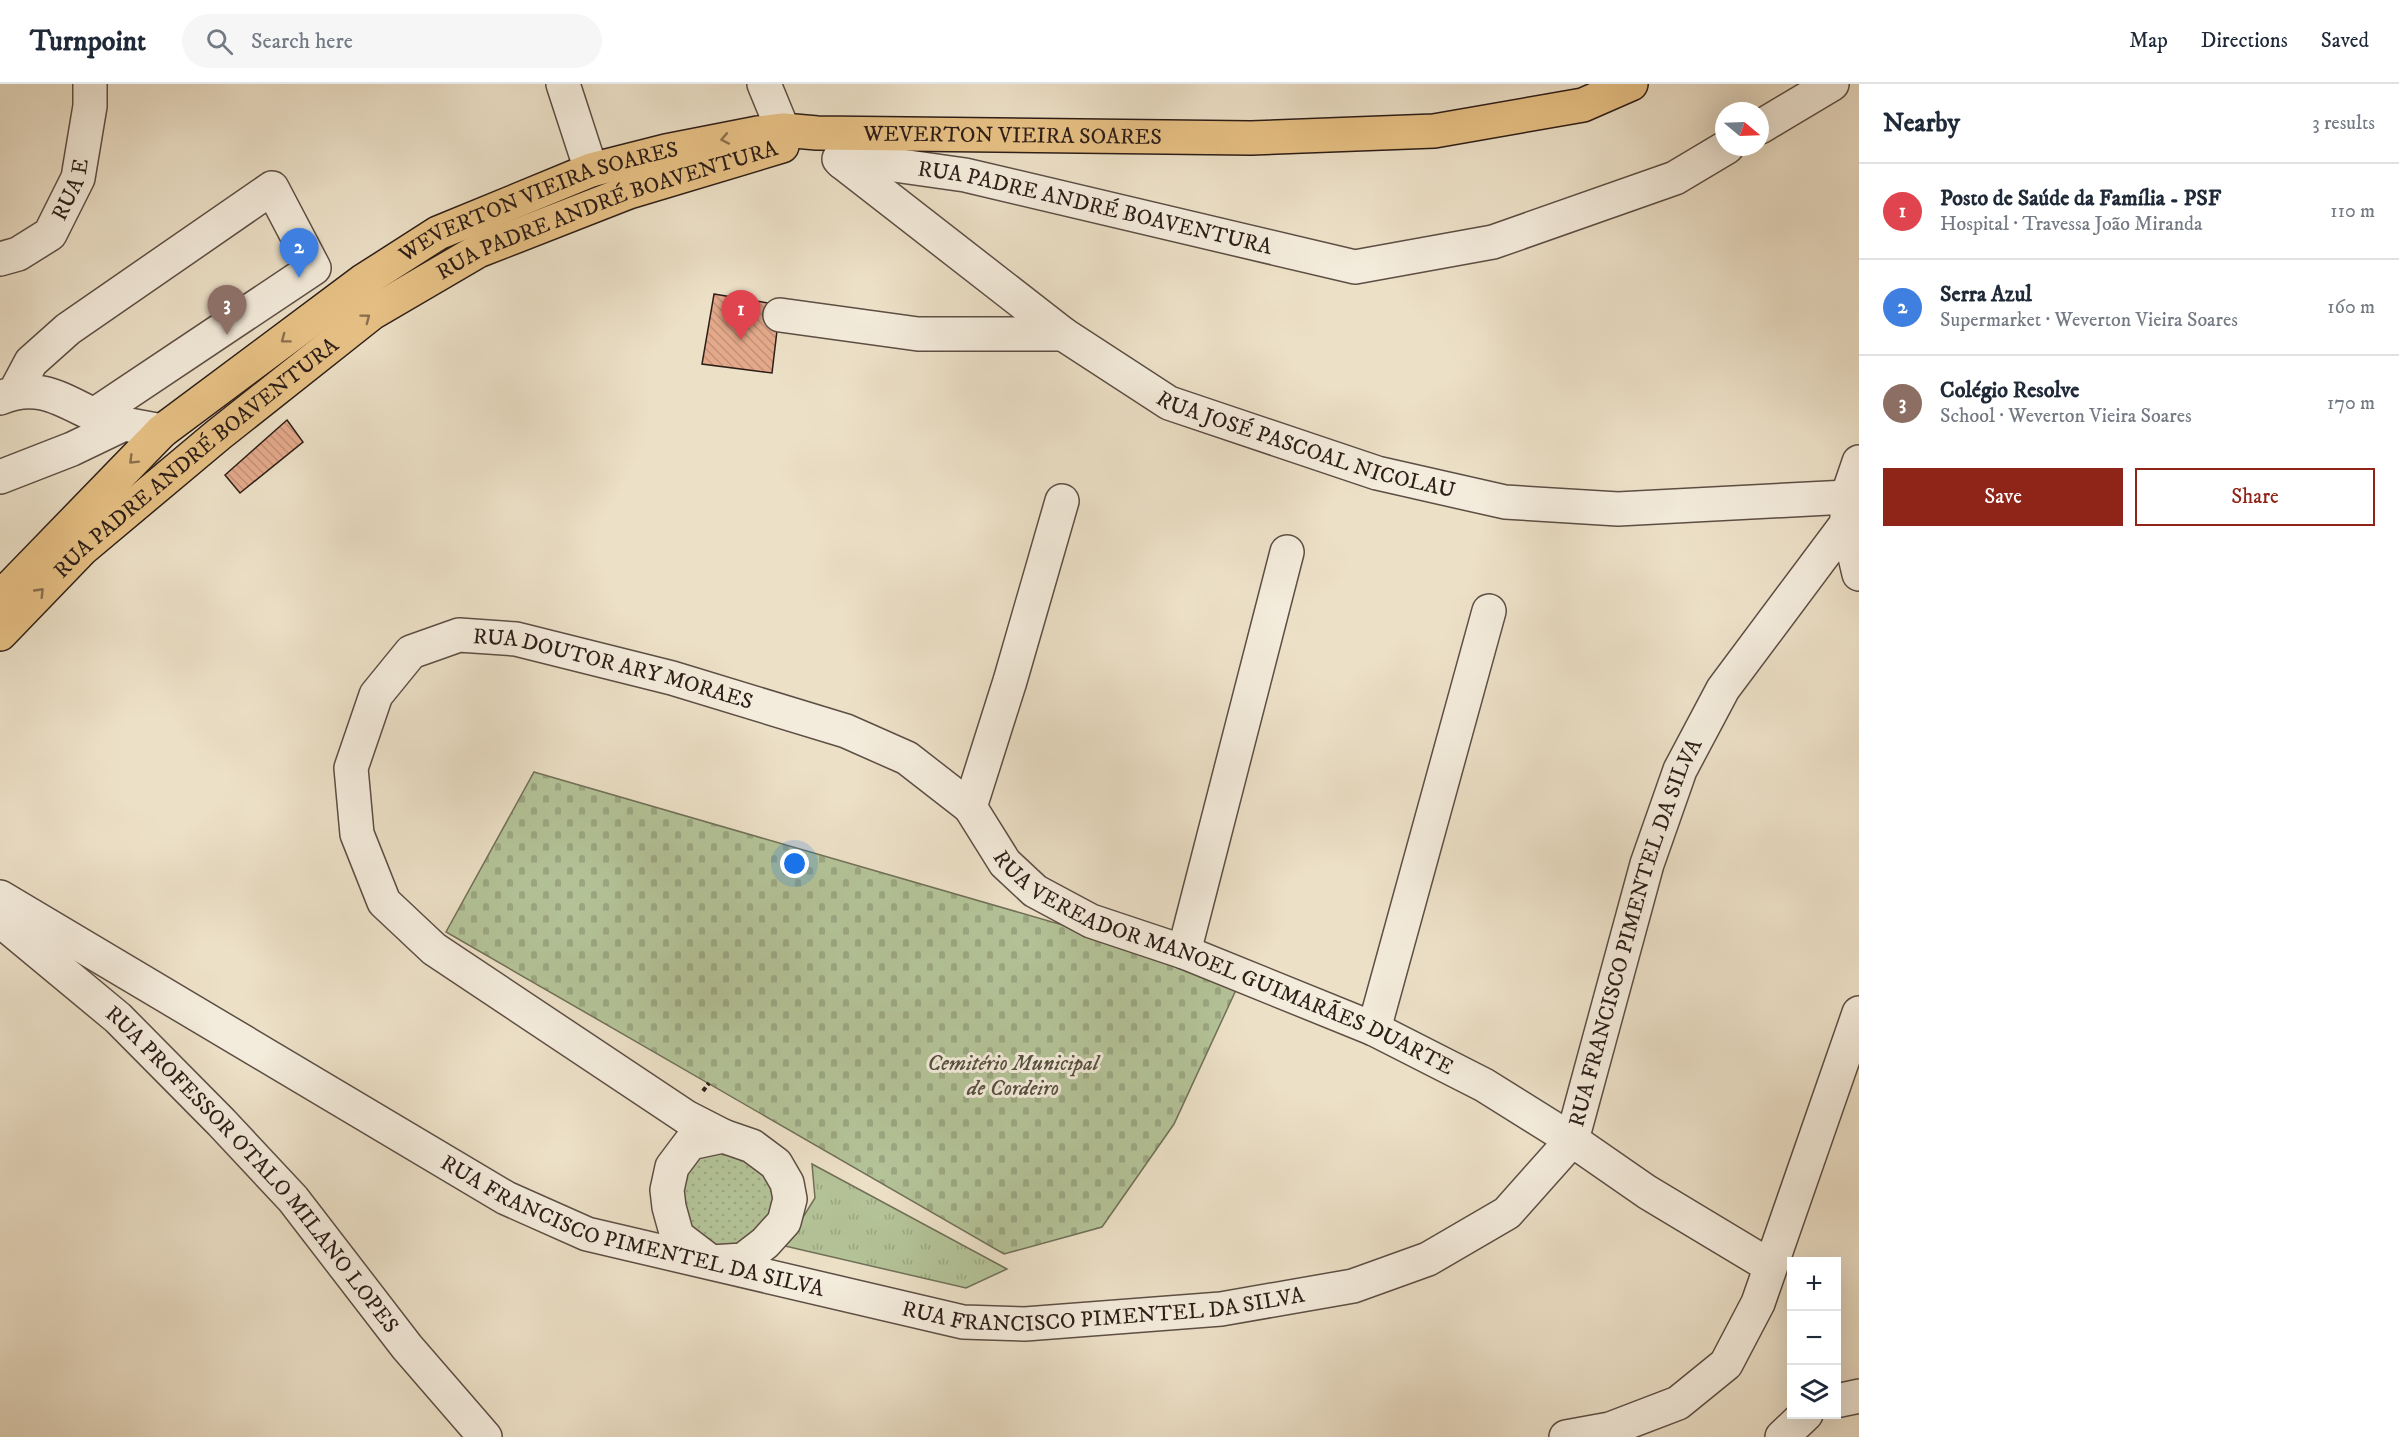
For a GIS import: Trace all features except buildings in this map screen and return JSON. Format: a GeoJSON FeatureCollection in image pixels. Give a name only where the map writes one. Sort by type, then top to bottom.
{"type":"FeatureCollection","features":[{"type":"Feature","properties":{"kind":"main road","name":"WEVERTON VIEIRA SOARES"},"geometry":{"type":"LineString","coordinates":[[0,598],[11,584],[162,431],[363,281],[438,233],[591,170],[666,151],[783,130],[817,133],[1251,138],[1434,131],[1584,105],[1631,84]]}},
{"type":"Feature","properties":{"kind":"main road","name":"RUA PADRE ANDRÉ BOAVENTURA"},"geometry":{"type":"LineString","coordinates":[[0,634],[82,549],[218,435],[372,313],[478,251],[629,192],[767,152],[817,133]]}},
{"type":"Feature","properties":{"kind":"street","name":"RUA E"},"geometry":{"type":"LineString","coordinates":[[0,259],[18,254],[50,234],[78,178],[90,106],[90,84]]}},
{"type":"Feature","properties":{"kind":"street"},"geometry":{"type":"LineString","coordinates":[[563,84],[591,170]]}},
{"type":"Feature","properties":{"kind":"street"},"geometry":{"type":"LineString","coordinates":[[764,84],[783,130]]}},
{"type":"Feature","properties":{"kind":"street"},"geometry":{"type":"LineString","coordinates":[[1769,122],[1832,84]]}},
{"type":"Feature","properties":{"kind":"street"},"geometry":{"type":"LineString","coordinates":[[817,133],[842,162]]}},
{"type":"Feature","properties":{"kind":"street","name":"RUA PADRE ANDRÉ BOAVENTURA"},"geometry":{"type":"LineString","coordinates":[[842,162],[880,163],[965,175],[1355,267],[1493,242],[1675,178],[1715,154]]}},
{"type":"Feature","properties":{"kind":"street","name":"RUA JOSÉ PASCOAL NICOLAU"},"geometry":{"type":"LineString","coordinates":[[842,162],[1063,334],[1169,403],[1377,473],[1505,502],[1618,509],[1847,510]]}},
{"type":"Feature","properties":{"kind":"street"},"geometry":{"type":"LineString","coordinates":[[272,188],[314,268],[94,415],[56,395],[43,392],[7,395],[31,362],[68,328],[272,188]]}},
{"type":"Feature","properties":{"kind":"street"},"geometry":{"type":"LineString","coordinates":[[780,315],[918,334],[1063,334]]}},
{"type":"Feature","properties":{"kind":"street"},"geometry":{"type":"LineString","coordinates":[[0,477],[72,449],[124,424],[162,431]]}},
{"type":"Feature","properties":{"kind":"street"},"geometry":{"type":"LineString","coordinates":[[1859,462],[1847,510],[1859,574]]}},
{"type":"Feature","properties":{"kind":"street"},"geometry":{"type":"LineString","coordinates":[[970,807],[1010,681],[1062,501]]}},
{"type":"Feature","properties":{"kind":"street","name":"RUA FRANCISCO PIMENTEL DA SILVA"},"geometry":{"type":"LineString","coordinates":[[0,897],[506,1198],[587,1234],[963,1322],[1025,1324],[1221,1309],[1353,1286],[1428,1259],[1508,1213],[1572,1140],[1647,864],[1680,770],[1723,689],[1847,510]]}},
{"type":"Feature","properties":{"kind":"street"},"geometry":{"type":"LineString","coordinates":[[1184,952],[1287,552]]}},
{"type":"Feature","properties":{"kind":"street"},"geometry":{"type":"LineString","coordinates":[[1374,1029],[1489,611]]}},
{"type":"Feature","properties":{"kind":"street","name":"RUA DOUTOR ARY MORAES"},"geometry":{"type":"LineString","coordinates":[[723,1136],[686,1116],[434,949],[384,902],[357,834],[351,768],[376,695],[411,652],[459,635],[516,639],[672,678],[846,731],[907,758],[970,807]]}},
{"type":"Feature","properties":{"kind":"street","name":"RUA VEREADOR MANOEL GUIMARÃES DUARTE"},"geometry":{"type":"LineString","coordinates":[[970,807],[1005,863],[1035,891],[1091,921],[1184,952],[1374,1029],[1484,1084],[1572,1140],[1647,1192],[1770,1266]]}},
{"type":"Feature","properties":{"kind":"street","name":"RUA PROFESSOR OTALO MILANO LOPES"},"geometry":{"type":"LineString","coordinates":[[0,920],[118,1018],[229,1130],[293,1199],[407,1347],[485,1437]]}},
{"type":"Feature","properties":{"kind":"street"},"geometry":{"type":"LineString","coordinates":[[1566,1437],[1610,1429],[1678,1402],[1726,1364],[1758,1304],[1859,1013]]}},
{"type":"Feature","properties":{"kind":"street"},"geometry":{"type":"LineString","coordinates":[[723,1136],[752,1146],[776,1164],[787,1183],[790,1199],[784,1222],[765,1243],[743,1260],[711,1262],[677,1236],[667,1190],[672,1167],[690,1143],[723,1136]]}},
{"type":"Feature","properties":{"kind":"street"},"geometry":{"type":"LineString","coordinates":[[1841,1400],[1859,1396]]}},
{"type":"Feature","properties":{"kind":"street"},"geometry":{"type":"LineString","coordinates":[[1782,1437],[1801,1419]]}},
{"type":"Feature","properties":{"kind":"green space","name":"Cemitério Municipal de Cordeiro"},"geometry":{"type":"Polygon","coordinates":[[[534,772],[1242,977],[1174,1124],[1102,1227],[1004,1254],[446,932],[534,772]]]}},
{"type":"Feature","properties":{"kind":"green space"},"geometry":{"type":"Polygon","coordinates":[[[722,1147],[763,1165],[780,1199],[758,1239],[711,1251],[687,1234],[679,1177],[692,1158],[722,1147]]]}},
{"type":"Feature","properties":{"kind":"green space"},"geometry":{"type":"Polygon","coordinates":[[[812,1164],[1007,1269],[966,1288],[785,1246],[815,1198],[812,1164]]]}},
{"type":"Feature","properties":{"kind":"place","name":"Serra Azul"},"geometry":{"type":"Point","coordinates":[299,278]}},
{"type":"Feature","properties":{"kind":"place","name":"Colégio Resolve"},"geometry":{"type":"Point","coordinates":[227,335]}},
{"type":"Feature","properties":{"kind":"place","name":"Posto de Saúde da Família - PSF"},"geometry":{"type":"Point","coordinates":[741,340]}}]}
